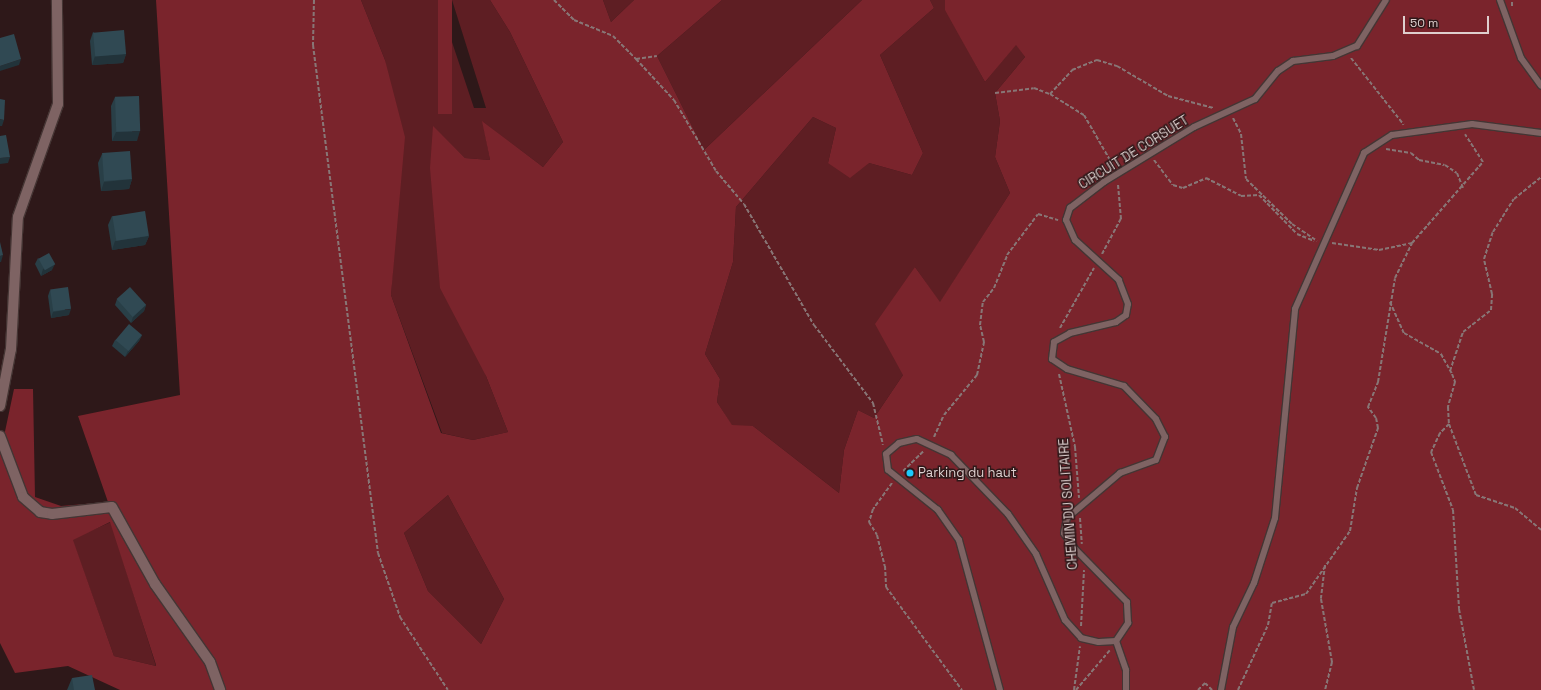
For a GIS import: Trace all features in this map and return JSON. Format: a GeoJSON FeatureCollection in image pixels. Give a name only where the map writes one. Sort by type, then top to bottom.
{"type":"FeatureCollection","features":[{"type":"Feature","properties":{"kind":"street"},"geometry":{"type":"LineString","coordinates":[[0,406],[11,349],[18,217],[58,104],[57,0]]}},
{"type":"Feature","properties":{"kind":"street"},"geometry":{"type":"LineString","coordinates":[[0,436],[23,497],[40,512],[52,514],[112,507],[155,584],[210,662],[220,690]]}},
{"type":"Feature","properties":{"kind":"lane","name":"CIRCUIT DE CORSUET"},"geometry":{"type":"LineString","coordinates":[[1066,220],[1070,208],[1118,174],[1194,127],[1254,99],[1278,71],[1293,61],[1345,51],[1357,46],[1386,0]]}},
{"type":"Feature","properties":{"kind":"lane"},"geometry":{"type":"LineString","coordinates":[[1500,0],[1521,58],[1541,86]]}},
{"type":"Feature","properties":{"kind":"lane"},"geometry":{"type":"LineString","coordinates":[[1221,690],[1233,627],[1254,583],[1275,518],[1283,468],[1292,328],[1295,309],[1321,243],[1369,149],[1392,135],[1457,126],[1497,126],[1541,133]]}},
{"type":"Feature","properties":{"kind":"lane"},"geometry":{"type":"LineString","coordinates":[[1000,690],[958,540],[938,510],[896,478],[886,463],[886,454],[899,443],[917,439],[952,455],[974,475],[1008,514],[1036,554],[1066,620],[1081,638],[1099,642],[1116,640],[1128,623],[1127,602],[1083,559],[1064,533],[1067,518],[1120,473],[1156,460],[1165,437],[1156,419],[1124,386],[1067,369],[1052,358],[1054,342],[1082,329],[1116,322],[1126,315],[1128,304],[1119,280],[1099,260],[1075,240],[1066,220]]}},
{"type":"Feature","properties":{"kind":"lane"},"geometry":{"type":"LineString","coordinates":[[1116,640],[1126,670],[1126,690]]}},
{"type":"Feature","properties":{"kind":"path"},"geometry":{"type":"LineString","coordinates":[[314,0],[313,45],[378,553],[400,617],[448,690]]}},
{"type":"Feature","properties":{"kind":"path"},"geometry":{"type":"LineString","coordinates":[[554,0],[574,20],[612,36],[636,59],[674,100],[716,171],[744,204],[814,324],[873,403],[886,454]]}},
{"type":"Feature","properties":{"kind":"path"},"geometry":{"type":"LineString","coordinates":[[1345,51],[1394,109],[1408,133]]}},
{"type":"Feature","properties":{"kind":"path"},"geometry":{"type":"LineString","coordinates":[[636,59],[657,56]]}},
{"type":"Feature","properties":{"kind":"path"},"geometry":{"type":"LineString","coordinates":[[995,93],[1034,88],[1084,115],[1118,174],[1121,219],[1056,333]]}},
{"type":"Feature","properties":{"kind":"path"},"geometry":{"type":"LineString","coordinates":[[1238,690],[1268,625],[1272,603],[1306,594],[1325,564],[1350,531],[1357,488],[1378,428],[1376,418],[1368,407],[1378,382],[1389,301],[1394,278],[1412,243],[1463,189],[1483,162],[1480,152],[1457,126]]}},
{"type":"Feature","properties":{"kind":"path"},"geometry":{"type":"LineString","coordinates":[[1369,149],[1411,153],[1419,160],[1445,165],[1457,173],[1463,189]]}},
{"type":"Feature","properties":{"kind":"path"},"geometry":{"type":"LineString","coordinates":[[1151,155],[1163,176],[1173,185],[1183,188],[1206,178],[1241,196],[1259,195],[1297,234],[1321,243],[1379,250],[1412,243]]}},
{"type":"Feature","properties":{"kind":"path"},"geometry":{"type":"LineString","coordinates":[[1450,372],[1463,332],[1491,310],[1492,294],[1484,259],[1493,232],[1514,199],[1541,177]]}},
{"type":"Feature","properties":{"kind":"path"},"geometry":{"type":"LineString","coordinates":[[962,690],[886,587],[885,566],[877,534],[869,522],[873,509],[896,478],[930,444],[944,415],[977,375],[984,342],[980,325],[983,302],[994,288],[1007,255],[1038,214],[1066,220]]}},
{"type":"Feature","properties":{"kind":"path"},"geometry":{"type":"LineString","coordinates":[[1389,301],[1404,333],[1435,350],[1455,382],[1448,407],[1449,424],[1476,495],[1515,508],[1541,530]]}},
{"type":"Feature","properties":{"kind":"path","name":"CHEMIN DU SOLITAIRE"},"geometry":{"type":"LineString","coordinates":[[1058,369],[1075,447],[1083,559],[1081,638],[1075,690]]}},
{"type":"Feature","properties":{"kind":"path"},"geometry":{"type":"LineString","coordinates":[[1449,424],[1440,433],[1431,452],[1454,510],[1459,609],[1474,690]]}},
{"type":"Feature","properties":{"kind":"path"},"geometry":{"type":"LineString","coordinates":[[1325,564],[1321,599],[1332,662],[1325,690]]}},
{"type":"Feature","properties":{"kind":"path"},"geometry":{"type":"LineString","coordinates":[[1075,690],[1106,658],[1116,640]]}},
{"type":"Feature","properties":{"kind":"path"},"geometry":{"type":"LineString","coordinates":[[1198,690],[1205,683],[1212,690]]}},
{"type":"Feature","properties":{"kind":"shaded area"},"geometry":{"type":"Polygon","coordinates":[[[156,0],[361,0],[385,60],[405,137],[391,295],[441,433],[473,440],[508,432],[486,376],[440,288],[430,168],[433,126],[465,158],[490,160],[482,121],[543,167],[563,142],[510,32],[490,0],[603,0],[611,22],[634,0],[722,0],[657,56],[704,150],[862,0],[930,0],[934,8],[880,55],[923,153],[912,175],[869,163],[850,178],[828,163],[836,128],[813,117],[736,207],[733,262],[705,354],[720,379],[717,402],[732,425],[753,426],[839,493],[844,450],[858,410],[874,418],[903,375],[875,324],[915,267],[940,302],[1010,193],[995,157],[1000,121],[995,93],[1025,57],[1016,45],[985,82],[945,10],[945,0],[1541,0],[1541,690],[120,690],[68,666],[15,673],[0,643],[0,455],[14,389],[33,389],[35,497],[61,506],[108,502],[78,416],[180,395],[156,0]],[[448,495],[404,533],[428,591],[481,644],[504,599],[448,495]],[[110,522],[73,540],[114,656],[156,666],[156,665],[110,522]]]}},
{"type":"Feature","properties":{"kind":"shaded area"},"geometry":{"type":"Polygon","coordinates":[[[361,0],[438,0],[474,108],[486,108],[452,0],[490,0],[510,32],[563,142],[543,167],[483,122],[490,160],[465,158],[433,127],[486,376],[508,432],[473,440],[442,433],[391,295],[396,218],[385,60],[361,0]]]}},
{"type":"Feature","properties":{"kind":"shaded area"},"geometry":{"type":"Polygon","coordinates":[[[438,0],[452,0],[452,114],[438,114],[438,0]]]}},
{"type":"Feature","properties":{"kind":"shaded area"},"geometry":{"type":"Polygon","coordinates":[[[603,0],[634,0],[611,22],[603,0]]]}},
{"type":"Feature","properties":{"kind":"shaded area"},"geometry":{"type":"Polygon","coordinates":[[[722,0],[862,0],[704,150],[657,56],[722,0]]]}},
{"type":"Feature","properties":{"kind":"shaded area"},"geometry":{"type":"Polygon","coordinates":[[[930,0],[945,0],[946,10],[985,82],[1016,44],[1025,57],[995,93],[1000,121],[995,157],[1010,193],[940,303],[915,267],[903,375],[874,418],[858,410],[844,450],[839,493],[753,426],[732,426],[717,402],[720,379],[705,354],[733,262],[736,207],[813,117],[836,128],[828,163],[869,163],[912,175],[923,153],[880,55],[934,8],[930,0]]]}},
{"type":"Feature","properties":{"kind":"shaded area"},"geometry":{"type":"Polygon","coordinates":[[[448,495],[504,599],[481,644],[428,591],[404,533],[448,495]]]}},
{"type":"Feature","properties":{"kind":"shaded area"},"geometry":{"type":"Polygon","coordinates":[[[111,522],[156,666],[114,656],[72,539],[111,522]]]}},
{"type":"Feature","properties":{"kind":"building"},"geometry":{"type":"Polygon","coordinates":[[[124,30],[126,54],[95,57],[93,33],[124,30]]]}},
{"type":"Feature","properties":{"kind":"building"},"geometry":{"type":"Polygon","coordinates":[[[14,34],[21,59],[0,66],[0,38],[14,34]]]}},
{"type":"Feature","properties":{"kind":"building"},"geometry":{"type":"Polygon","coordinates":[[[139,96],[140,131],[116,132],[115,97],[139,96]]]}},
{"type":"Feature","properties":{"kind":"building"},"geometry":{"type":"Polygon","coordinates":[[[0,99],[5,100],[4,120],[0,119],[0,99]]]}},
{"type":"Feature","properties":{"kind":"building"},"geometry":{"type":"Polygon","coordinates":[[[6,135],[10,157],[0,158],[0,136],[6,135]]]}},
{"type":"Feature","properties":{"kind":"building"},"geometry":{"type":"Polygon","coordinates":[[[130,151],[132,179],[104,181],[102,153],[130,151]]]}},
{"type":"Feature","properties":{"kind":"building"},"geometry":{"type":"Polygon","coordinates":[[[145,211],[149,236],[116,241],[112,216],[145,211]]]}},
{"type":"Feature","properties":{"kind":"building"},"geometry":{"type":"Polygon","coordinates":[[[0,242],[3,255],[0,256],[0,242]]]}},
{"type":"Feature","properties":{"kind":"building"},"geometry":{"type":"Polygon","coordinates":[[[49,253],[55,264],[45,270],[39,259],[49,253]]]}},
{"type":"Feature","properties":{"kind":"building"},"geometry":{"type":"Polygon","coordinates":[[[68,287],[71,309],[53,311],[50,290],[68,287]]]}},
{"type":"Feature","properties":{"kind":"building"},"geometry":{"type":"Polygon","coordinates":[[[130,287],[146,305],[133,317],[117,299],[130,287]]]}},
{"type":"Feature","properties":{"kind":"building"},"geometry":{"type":"Polygon","coordinates":[[[129,324],[142,335],[129,351],[116,340],[129,324]]]}},
{"type":"Feature","properties":{"kind":"building"},"geometry":{"type":"Polygon","coordinates":[[[92,675],[95,690],[74,690],[72,678],[92,675]]]}},
{"type":"Feature","properties":{"kind":"place","name":"Parking du haut"},"geometry":{"type":"Point","coordinates":[910,473]}}]}
